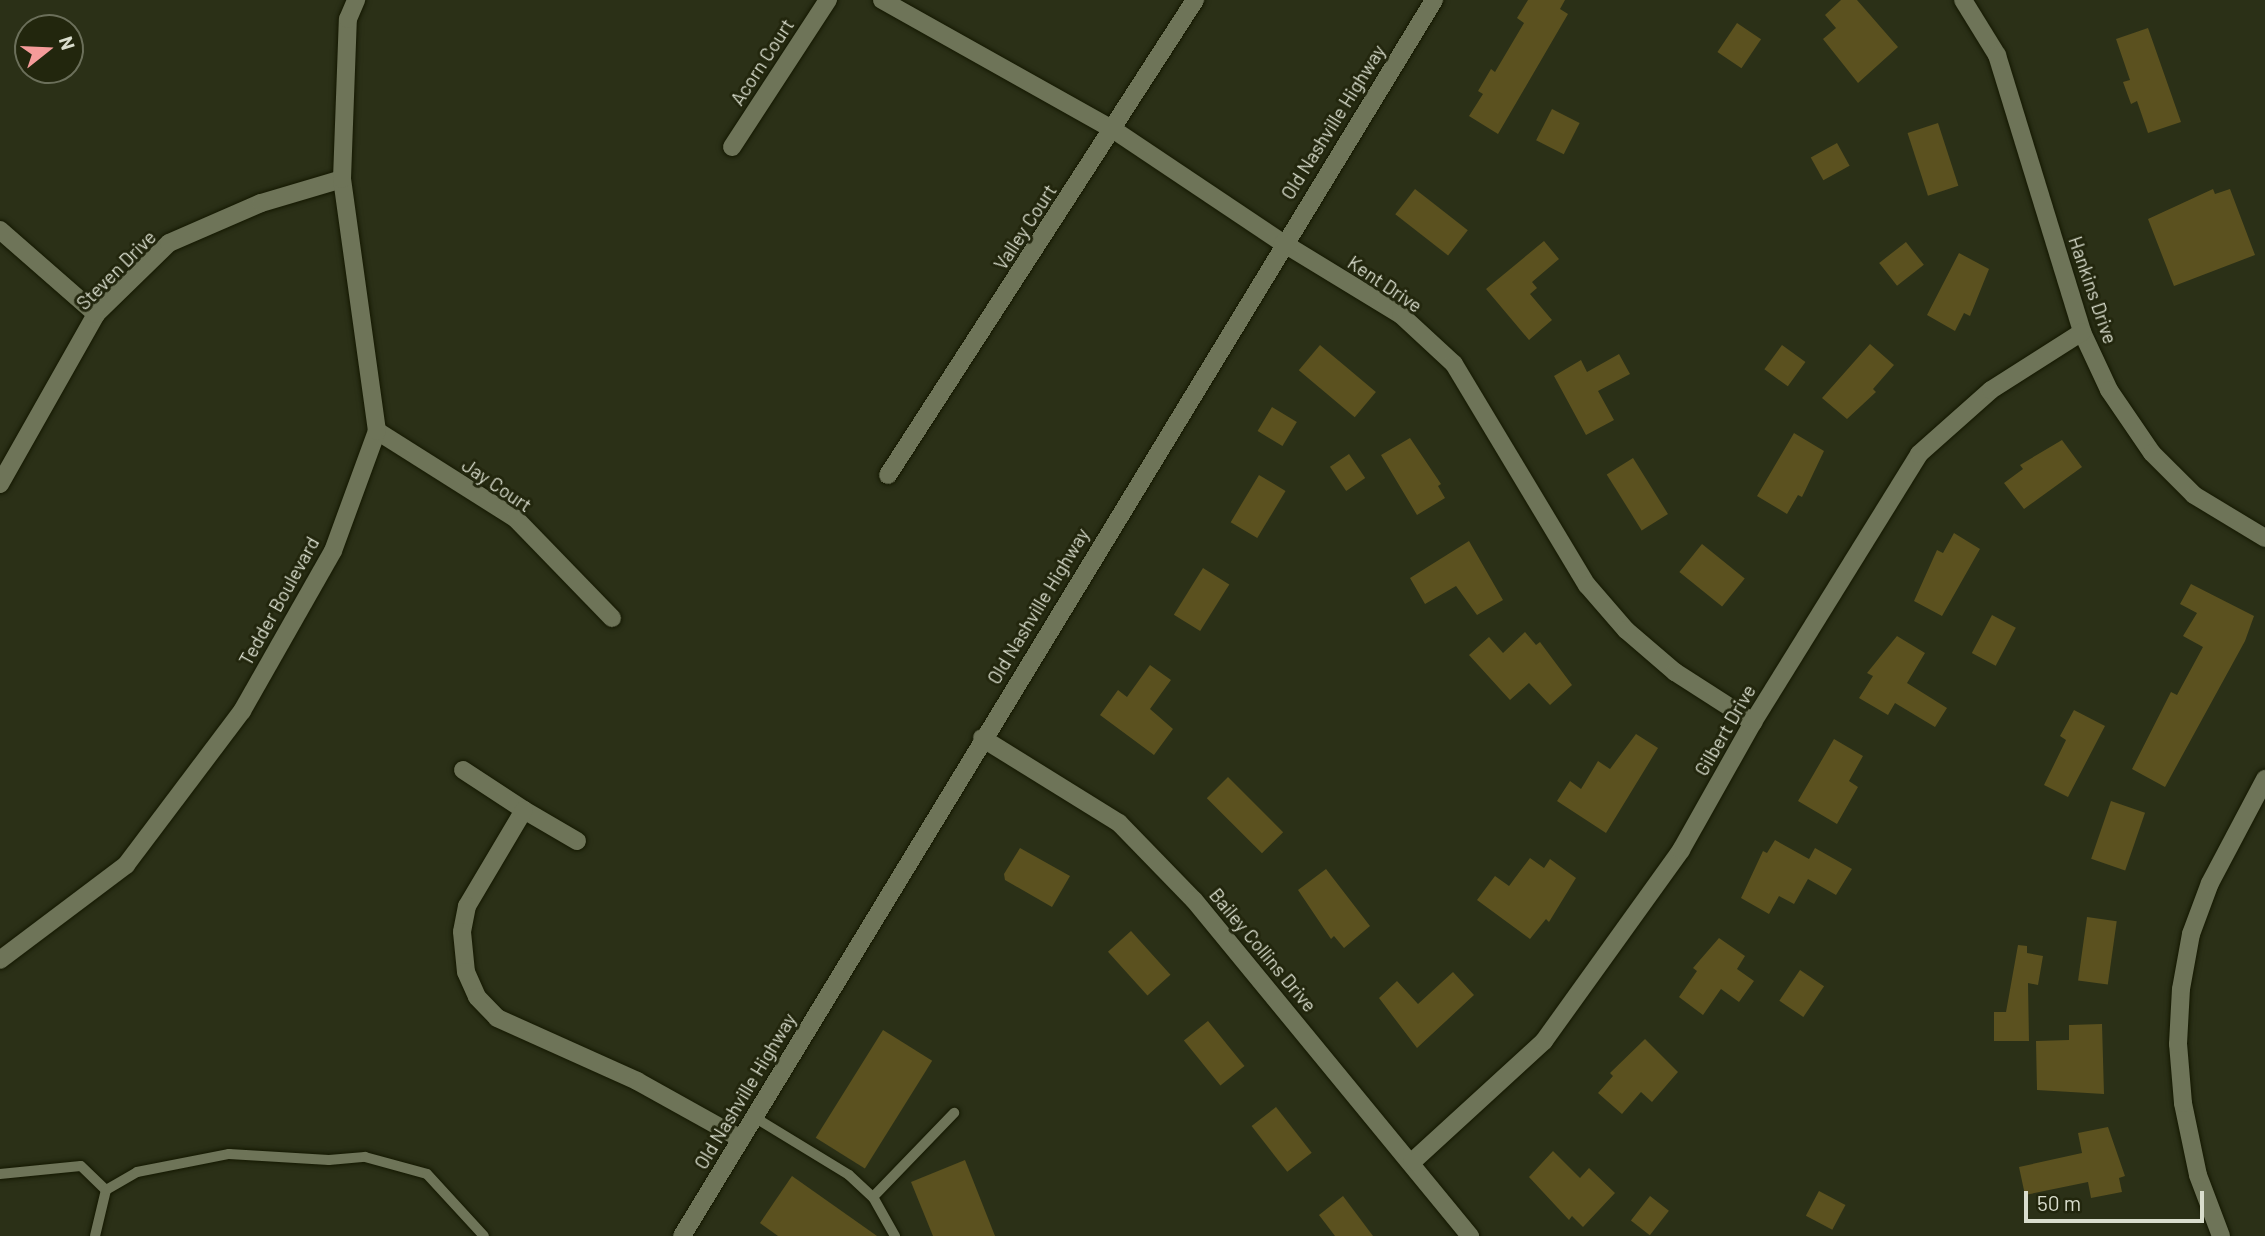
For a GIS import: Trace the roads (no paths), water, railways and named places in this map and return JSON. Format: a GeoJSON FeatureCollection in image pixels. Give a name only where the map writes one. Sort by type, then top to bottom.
{"type":"FeatureCollection","features":[{"type":"Feature","properties":{"kind":"street","name":"Tedder Boulevard"},"geometry":{"type":"LineString","coordinates":[[0,960],[126,865],[242,711],[333,551],[377,431],[342,179],[348,19],[356,0]]}},
{"type":"Feature","properties":{"kind":"street","name":"Acorn Court"},"geometry":{"type":"LineString","coordinates":[[732,147],[828,0]]}},
{"type":"Feature","properties":{"kind":"street","name":"Kent Drive"},"geometry":{"type":"LineString","coordinates":[[882,0],[1114,130],[1283,243],[1401,315],[1454,364],[1587,584],[1626,630],[1675,672],[1753,722]]}},
{"type":"Feature","properties":{"kind":"street","name":"Valley Court"},"geometry":{"type":"LineString","coordinates":[[888,475],[1114,130],[1195,0]]}},
{"type":"Feature","properties":{"kind":"street","name":"Old Nashville Highway"},"geometry":{"type":"LineString","coordinates":[[682,1236],[1283,243],[1434,0]]}},
{"type":"Feature","properties":{"kind":"street","name":"Hankins Drive"},"geometry":{"type":"LineString","coordinates":[[1963,0],[1997,55],[2082,332],[2109,390],[2152,453],[2194,495],[2265,538]]}},
{"type":"Feature","properties":{"kind":"street","name":"Steven Drive"},"geometry":{"type":"LineString","coordinates":[[0,484],[96,314],[169,243],[261,203],[342,179]]}},
{"type":"Feature","properties":{"kind":"street"},"geometry":{"type":"LineString","coordinates":[[0,230],[96,314]]}},
{"type":"Feature","properties":{"kind":"street","name":"Gilbert Drive"},"geometry":{"type":"LineString","coordinates":[[1412,1162],[1544,1041],[1681,850],[1753,722],[1919,454],[1991,390],[2082,332]]}},
{"type":"Feature","properties":{"kind":"street","name":"Jay Court"},"geometry":{"type":"LineString","coordinates":[[377,431],[516,519],[612,618]]}},
{"type":"Feature","properties":{"kind":"street","name":"Bailey Collins Drive"},"geometry":{"type":"LineString","coordinates":[[982,738],[1119,823],[1194,900],[1412,1162],[1470,1236]]}},
{"type":"Feature","properties":{"kind":"street"},"geometry":{"type":"LineString","coordinates":[[463,770],[577,841]]}},
{"type":"Feature","properties":{"kind":"street"},"geometry":{"type":"LineString","coordinates":[[2221,1236],[2198,1175],[2183,1103],[2178,1044],[2181,989],[2191,934],[2210,883],[2265,779]]}},
{"type":"Feature","properties":{"kind":"street"},"geometry":{"type":"LineString","coordinates":[[524,810],[467,906],[462,932],[466,972],[477,997],[497,1018],[637,1081],[741,1139]]}},
{"type":"Feature","properties":{"kind":"lane"},"geometry":{"type":"LineString","coordinates":[[873,1197],[954,1113]]}},
{"type":"Feature","properties":{"kind":"lane"},"geometry":{"type":"LineString","coordinates":[[754,1117],[849,1175],[873,1197],[895,1236]]}},
{"type":"Feature","properties":{"kind":"lane"},"geometry":{"type":"LineString","coordinates":[[95,1236],[106,1191],[137,1172],[229,1154],[329,1160],[365,1157],[426,1174],[484,1236]]}},
{"type":"Feature","properties":{"kind":"lane"},"geometry":{"type":"LineString","coordinates":[[0,1174],[81,1166],[106,1191]]}}]}
